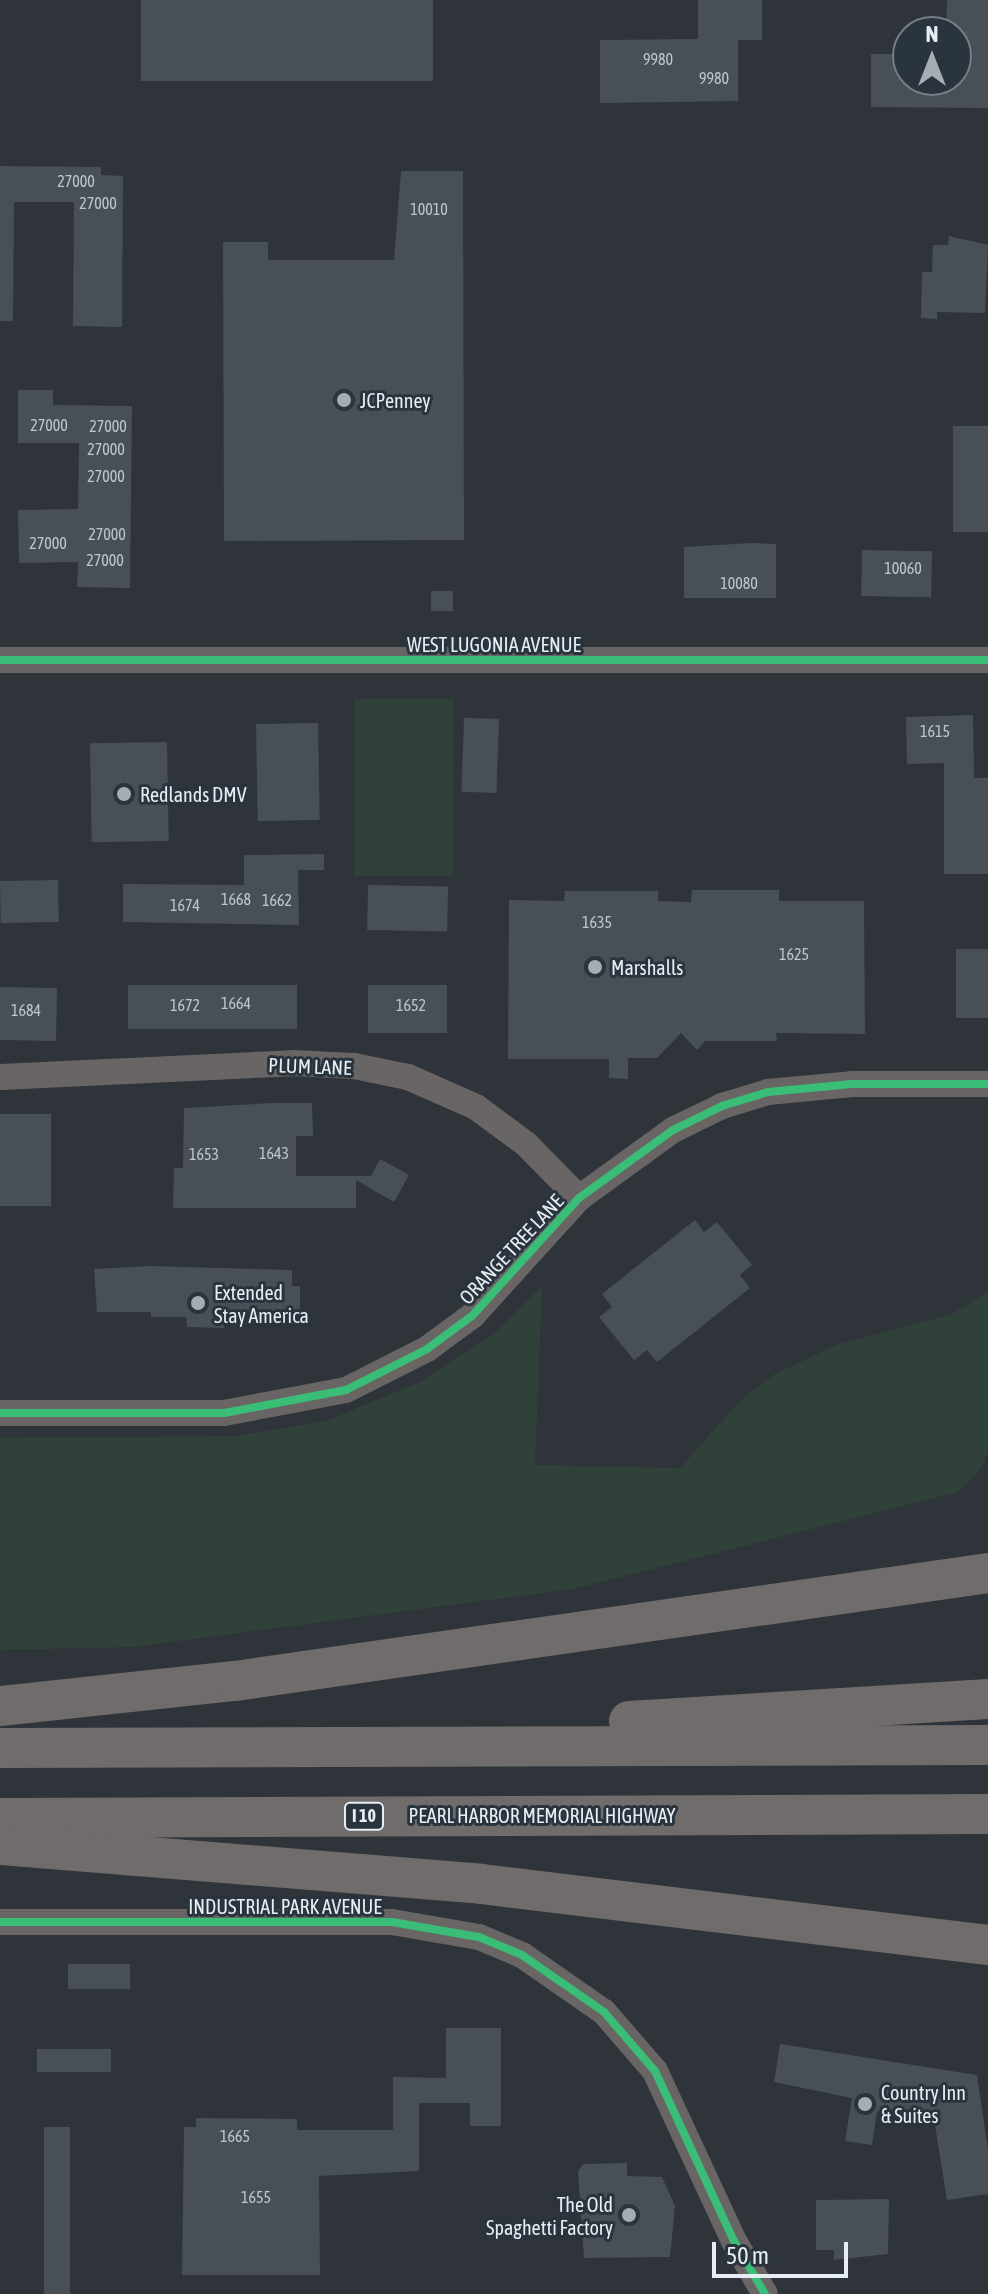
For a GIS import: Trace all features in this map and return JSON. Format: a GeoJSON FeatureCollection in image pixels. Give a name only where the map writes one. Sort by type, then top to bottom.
{"type":"FeatureCollection","features":[{"type":"Feature","properties":{"kind":"highway"},"geometry":{"type":"LineString","coordinates":[[0,1706],[235,1681],[988,1573]]}},
{"type":"Feature","properties":{"kind":"highway"},"geometry":{"type":"LineString","coordinates":[[288,1746],[988,1699]]}},
{"type":"Feature","properties":{"kind":"highway"},"geometry":{"type":"LineString","coordinates":[[0,1748],[988,1745]]}},
{"type":"Feature","properties":{"kind":"highway","name":"PEARL HARBOR MEMORIAL HIGHWAY"},"geometry":{"type":"LineString","coordinates":[[0,1818],[988,1814]]}},
{"type":"Feature","properties":{"kind":"highway"},"geometry":{"type":"LineString","coordinates":[[0,1845],[481,1884],[988,1945]]}},
{"type":"Feature","properties":{"kind":"street","name":"WEST LUGONIA AVENUE"},"geometry":{"type":"LineString","coordinates":[[0,660],[988,660]]}},
{"type":"Feature","properties":{"kind":"street","name":"PLUM LANE"},"geometry":{"type":"LineString","coordinates":[[0,1077],[293,1063],[354,1066],[408,1077],[476,1107],[526,1144],[579,1198]]}},
{"type":"Feature","properties":{"kind":"street","name":"ORANGE TREE LANE"},"geometry":{"type":"LineString","coordinates":[[0,1413],[224,1413],[346,1390],[427,1349],[472,1316],[579,1198],[673,1130],[722,1106],[768,1092],[852,1084],[988,1084]]}},
{"type":"Feature","properties":{"kind":"street","name":"INDUSTRIAL PARK AVENUE"},"geometry":{"type":"LineString","coordinates":[[0,1922],[392,1922],[479,1937],[522,1955],[604,2012],[655,2071],[734,2241],[765,2294]]}},
{"type":"Feature","properties":{"kind":"green space"},"geometry":{"type":"Polygon","coordinates":[[[354,699],[453,699],[453,876],[354,876],[354,699]]]}},
{"type":"Feature","properties":{"kind":"green space"},"geometry":{"type":"Polygon","coordinates":[[[542,1286],[535,1465],[680,1468],[740,1401],[773,1375],[836,1345],[952,1314],[988,1292],[988,1450],[983,1466],[958,1492],[573,1589],[133,1647],[0,1650],[0,1438],[238,1436],[329,1420],[420,1382],[496,1332],[542,1286]]]}},
{"type":"Feature","properties":{"kind":"building"},"geometry":{"type":"Polygon","coordinates":[[[141,0],[433,0],[433,81],[141,81],[141,0]]]}},
{"type":"Feature","properties":{"kind":"building"},"geometry":{"type":"Polygon","coordinates":[[[698,0],[762,0],[762,40],[738,40],[738,101],[600,103],[600,40],[698,39],[698,0]]]}},
{"type":"Feature","properties":{"kind":"building"},"geometry":{"type":"Polygon","coordinates":[[[947,0],[988,0],[988,108],[871,107],[871,54],[892,54],[892,96],[972,96],[972,16],[946,16],[947,0]]]}},
{"type":"Feature","properties":{"kind":"building"},"geometry":{"type":"Polygon","coordinates":[[[0,166],[101,167],[101,175],[123,176],[122,327],[73,326],[74,202],[14,202],[13,321],[0,321],[0,166]]]}},
{"type":"Feature","properties":{"kind":"building","name":"JCPenney"},"geometry":{"type":"Polygon","coordinates":[[[401,171],[463,171],[464,540],[224,541],[223,242],[268,242],[268,260],[394,260],[401,171]]]}},
{"type":"Feature","properties":{"kind":"building"},"geometry":{"type":"Polygon","coordinates":[[[949,236],[988,245],[985,313],[937,312],[937,319],[921,318],[922,272],[932,272],[933,245],[948,245],[949,236]]]}},
{"type":"Feature","properties":{"kind":"building"},"geometry":{"type":"Polygon","coordinates":[[[18,390],[53,390],[53,405],[132,406],[130,588],[77,587],[78,562],[19,563],[18,510],[78,509],[79,443],[18,443],[18,390]]]}},
{"type":"Feature","properties":{"kind":"building"},"geometry":{"type":"Polygon","coordinates":[[[953,426],[988,426],[988,532],[953,532],[953,426]]]}},
{"type":"Feature","properties":{"kind":"building"},"geometry":{"type":"Polygon","coordinates":[[[776,544],[776,598],[684,598],[684,547],[776,544]]]}},
{"type":"Feature","properties":{"kind":"building"},"geometry":{"type":"Polygon","coordinates":[[[862,550],[932,551],[931,597],[861,596],[862,550]]]}},
{"type":"Feature","properties":{"kind":"building"},"geometry":{"type":"Polygon","coordinates":[[[431,591],[453,591],[453,611],[431,611],[431,591]]]}},
{"type":"Feature","properties":{"kind":"building"},"geometry":{"type":"Polygon","coordinates":[[[973,715],[974,778],[988,778],[988,874],[944,874],[944,763],[907,764],[906,717],[973,715]]]}},
{"type":"Feature","properties":{"kind":"building"},"geometry":{"type":"Polygon","coordinates":[[[464,718],[499,719],[496,793],[461,792],[464,718]]]}},
{"type":"Feature","properties":{"kind":"building"},"geometry":{"type":"Polygon","coordinates":[[[318,723],[320,820],[258,821],[256,724],[318,723]]]}},
{"type":"Feature","properties":{"kind":"building"},"geometry":{"type":"Polygon","coordinates":[[[167,742],[169,841],[92,842],[90,743],[167,742]]]}},
{"type":"Feature","properties":{"kind":"building"},"geometry":{"type":"Polygon","coordinates":[[[324,854],[324,870],[298,870],[299,925],[123,922],[123,884],[244,885],[244,855],[324,854]]]}},
{"type":"Feature","properties":{"kind":"building"},"geometry":{"type":"Polygon","coordinates":[[[58,880],[59,922],[1,923],[0,881],[58,880]]]}},
{"type":"Feature","properties":{"kind":"building"},"geometry":{"type":"Polygon","coordinates":[[[368,885],[448,886],[447,931],[367,930],[368,885]]]}},
{"type":"Feature","properties":{"kind":"building"},"geometry":{"type":"Polygon","coordinates":[[[692,890],[779,890],[779,901],[864,901],[865,1034],[776,1033],[777,1041],[705,1041],[697,1050],[681,1033],[657,1058],[628,1058],[628,1079],[609,1078],[609,1059],[508,1059],[509,900],[564,901],[565,891],[658,891],[658,901],[691,902],[692,890]]]}},
{"type":"Feature","properties":{"kind":"building"},"geometry":{"type":"Polygon","coordinates":[[[956,949],[988,949],[988,1018],[956,1018],[956,949]]]}},
{"type":"Feature","properties":{"kind":"building"},"geometry":{"type":"Polygon","coordinates":[[[128,985],[297,985],[297,1029],[128,1029],[128,985]]]}},
{"type":"Feature","properties":{"kind":"building"},"geometry":{"type":"Polygon","coordinates":[[[368,985],[447,985],[447,1033],[368,1033],[368,985]]]}},
{"type":"Feature","properties":{"kind":"building"},"geometry":{"type":"Polygon","coordinates":[[[0,987],[57,988],[56,1041],[0,1040],[0,987]]]}},
{"type":"Feature","properties":{"kind":"building"},"geometry":{"type":"Polygon","coordinates":[[[312,1103],[313,1136],[296,1136],[296,1176],[371,1176],[380,1159],[409,1175],[394,1202],[356,1180],[356,1208],[173,1208],[174,1168],[183,1168],[184,1108],[312,1103]]]}},
{"type":"Feature","properties":{"kind":"building"},"geometry":{"type":"Polygon","coordinates":[[[0,1114],[51,1114],[51,1206],[0,1206],[0,1114]]]}},
{"type":"Feature","properties":{"kind":"building"},"geometry":{"type":"Polygon","coordinates":[[[695,1220],[704,1232],[717,1222],[752,1265],[740,1275],[750,1288],[657,1362],[647,1350],[634,1360],[599,1317],[612,1307],[602,1294],[695,1220]]]}},
{"type":"Feature","properties":{"kind":"building","name":"Extended Stay America"},"geometry":{"type":"Polygon","coordinates":[[[150,1266],[292,1270],[292,1286],[300,1286],[300,1313],[224,1316],[224,1328],[187,1327],[186,1317],[151,1317],[151,1312],[97,1312],[94,1269],[150,1266]]]}},
{"type":"Feature","properties":{"kind":"building"},"geometry":{"type":"Polygon","coordinates":[[[68,1964],[130,1964],[130,1989],[68,1989],[68,1964]]]}},
{"type":"Feature","properties":{"kind":"building"},"geometry":{"type":"Polygon","coordinates":[[[446,2028],[501,2028],[501,2126],[470,2126],[470,2103],[419,2103],[419,2171],[319,2176],[320,2275],[182,2275],[184,2127],[196,2127],[196,2118],[297,2119],[297,2130],[393,2130],[393,2077],[446,2078],[446,2028]]]}},
{"type":"Feature","properties":{"kind":"building"},"geometry":{"type":"Polygon","coordinates":[[[780,2044],[977,2075],[988,2150],[988,2194],[947,2200],[934,2119],[877,2111],[872,2145],[845,2141],[852,2098],[774,2082],[780,2044]]]}},
{"type":"Feature","properties":{"kind":"building"},"geometry":{"type":"Polygon","coordinates":[[[37,2049],[111,2049],[111,2072],[37,2072],[37,2049]]]}},
{"type":"Feature","properties":{"kind":"building"},"geometry":{"type":"Polygon","coordinates":[[[44,2127],[70,2127],[70,2294],[44,2294],[44,2127]]]}},
{"type":"Feature","properties":{"kind":"building","name":"The Old Spaghetti Factory"},"geometry":{"type":"Polygon","coordinates":[[[627,2163],[627,2176],[662,2177],[675,2206],[670,2257],[584,2258],[578,2171],[583,2164],[627,2163]]]}},
{"type":"Feature","properties":{"kind":"building"},"geometry":{"type":"Polygon","coordinates":[[[889,2199],[888,2254],[834,2260],[834,2250],[816,2250],[816,2200],[889,2199]]]}},
{"type":"Feature","properties":{"kind":"cycle path"},"geometry":{"type":"LineString","coordinates":[[0,660],[988,660]]}},
{"type":"Feature","properties":{"kind":"cycle path"},"geometry":{"type":"LineString","coordinates":[[0,1413],[224,1413],[346,1390],[427,1349],[472,1316],[579,1198],[673,1130],[722,1106],[768,1092],[852,1084],[988,1084]]}},
{"type":"Feature","properties":{"kind":"cycle path"},"geometry":{"type":"LineString","coordinates":[[0,1922],[392,1922],[479,1937],[522,1955],[604,2012],[655,2071],[734,2241],[765,2294]]}},
{"type":"Feature","properties":{"kind":"place","name":"JCPenney"},"geometry":{"type":"Point","coordinates":[344,400]}},
{"type":"Feature","properties":{"kind":"place","name":"Redlands DMV"},"geometry":{"type":"Point","coordinates":[124,794]}},
{"type":"Feature","properties":{"kind":"place","name":"Marshalls"},"geometry":{"type":"Point","coordinates":[595,967]}},
{"type":"Feature","properties":{"kind":"place","name":"Extended Stay America"},"geometry":{"type":"Point","coordinates":[198,1303]}},
{"type":"Feature","properties":{"kind":"place","name":"Country Inn & Suites"},"geometry":{"type":"Point","coordinates":[865,2104]}},
{"type":"Feature","properties":{"kind":"place","name":"The Old Spaghetti Factory"},"geometry":{"type":"Point","coordinates":[629,2215]}}]}
